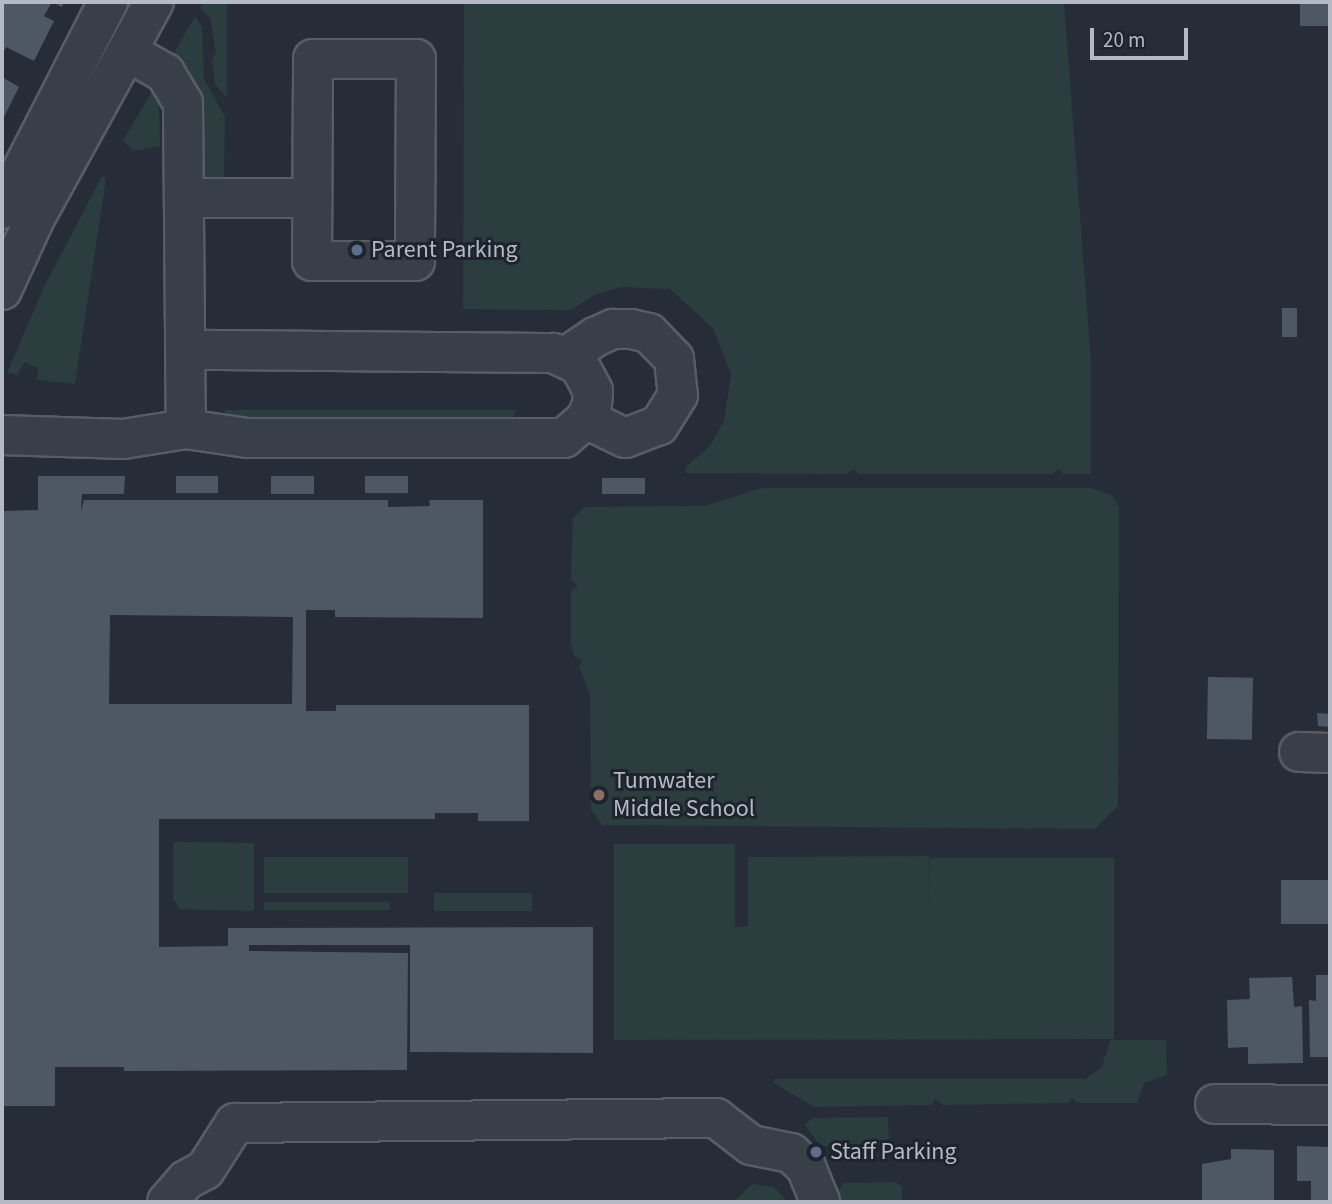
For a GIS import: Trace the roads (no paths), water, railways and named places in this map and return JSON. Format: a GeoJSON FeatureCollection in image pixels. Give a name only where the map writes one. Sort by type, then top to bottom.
{"type":"FeatureCollection","features":[{"type":"Feature","properties":{"kind":"street"},"geometry":{"type":"LineString","coordinates":[[2,209],[108,2]]}},
{"type":"Feature","properties":{"kind":"street"},"geometry":{"type":"LineString","coordinates":[[2,290],[34,220],[154,2]]}},
{"type":"Feature","properties":{"kind":"street"},"geometry":{"type":"LineString","coordinates":[[128,52],[165,73],[183,103],[186,429]]}},
{"type":"Feature","properties":{"kind":"street"},"geometry":{"type":"LineString","coordinates":[[313,59],[416,60],[415,261],[312,261],[312,198],[313,59]]}},
{"type":"Feature","properties":{"kind":"street"},"geometry":{"type":"LineString","coordinates":[[184,198],[312,198]]}},
{"type":"Feature","properties":{"kind":"street"},"geometry":{"type":"LineString","coordinates":[[185,350],[567,356],[595,337],[613,329],[631,328],[649,333],[674,359],[678,395],[659,425],[625,438],[586,419]]}},
{"type":"Feature","properties":{"kind":"street"},"geometry":{"type":"LineString","coordinates":[[2,435],[123,439],[186,429],[247,438],[564,438],[586,419],[593,391],[579,365],[567,356]]}},
{"type":"Feature","properties":{"kind":"street"},"geometry":{"type":"LineString","coordinates":[[1214,1104],[1330,1105]]}},
{"type":"Feature","properties":{"kind":"street"},"geometry":{"type":"LineString","coordinates":[[167,1202],[186,1180],[205,1170],[235,1123],[716,1118],[751,1144],[791,1153],[806,1167],[820,1202]]}},
{"type":"Feature","properties":{"kind":"place","name":"Parent Parking"},"geometry":{"type":"Point","coordinates":[357,250]}},
{"type":"Feature","properties":{"kind":"place","name":"Tumwater Middle School"},"geometry":{"type":"Point","coordinates":[599,795]}},
{"type":"Feature","properties":{"kind":"place","name":"Staff Parking"},"geometry":{"type":"Point","coordinates":[816,1152]}}]}
